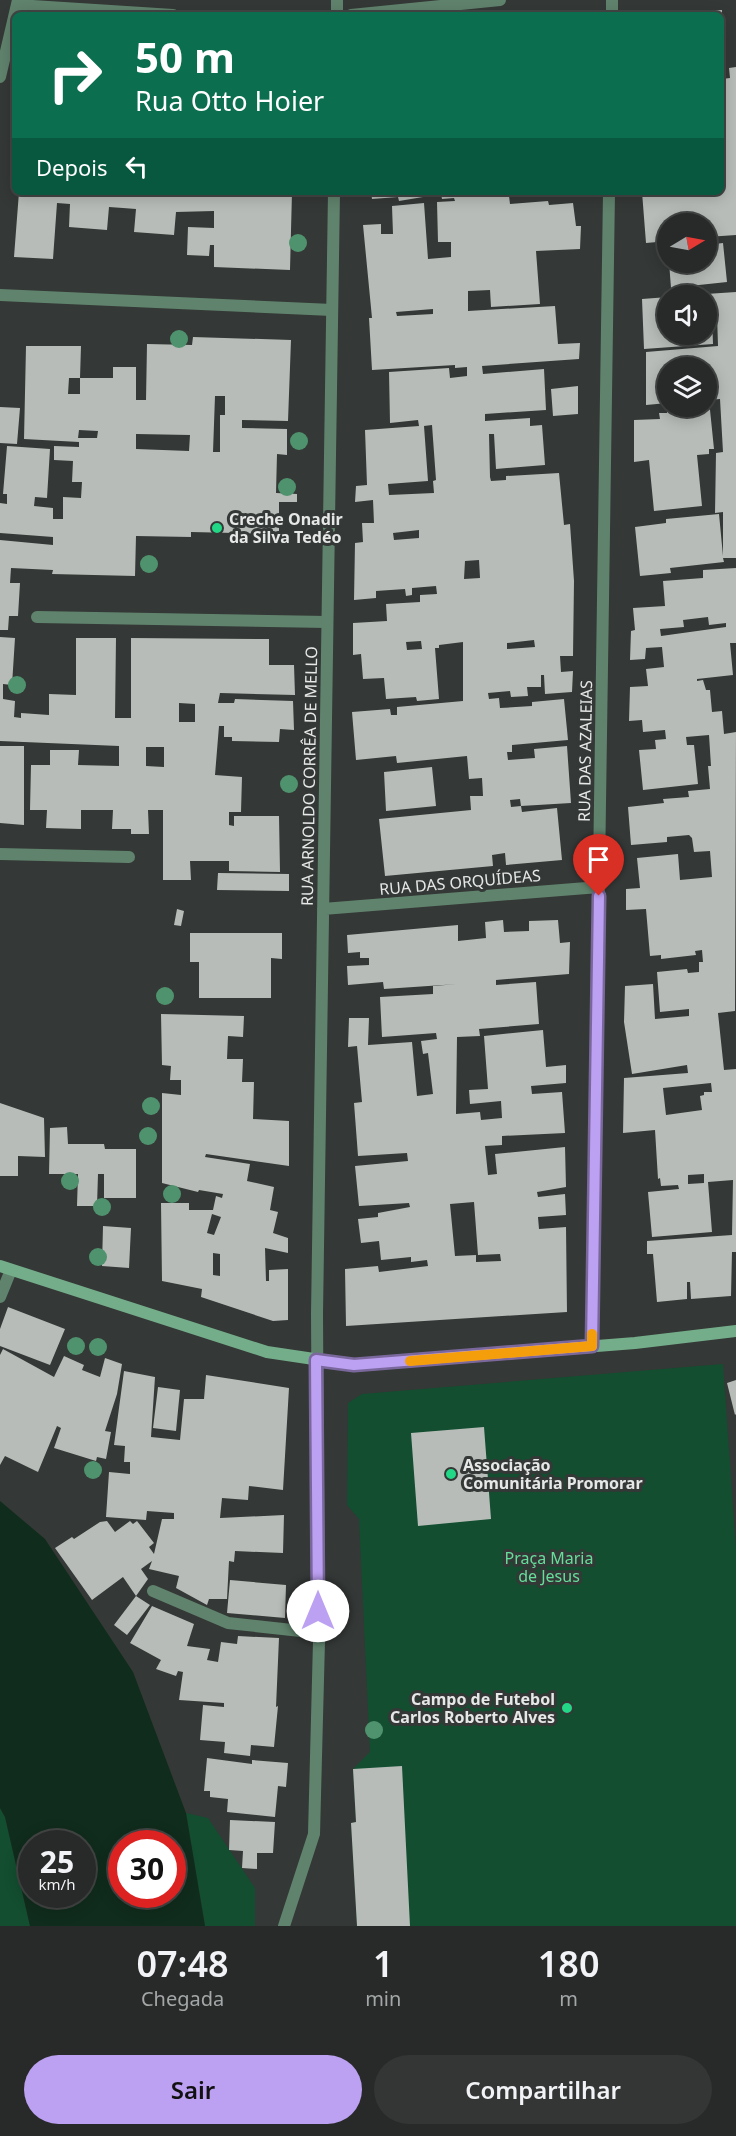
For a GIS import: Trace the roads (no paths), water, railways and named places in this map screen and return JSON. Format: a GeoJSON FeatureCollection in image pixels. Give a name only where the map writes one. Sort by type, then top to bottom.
{"type":"FeatureCollection","features":[{"type":"Feature","properties":{"kind":"street"},"geometry":{"type":"LineString","coordinates":[[381,12],[500,0]]}},
{"type":"Feature","properties":{"kind":"street"},"geometry":{"type":"LineString","coordinates":[[17,2],[137,12]]}},
{"type":"Feature","properties":{"kind":"street"},"geometry":{"type":"LineString","coordinates":[[0,77],[12,24]]}},
{"type":"Feature","properties":{"kind":"street","name":"RUA ARNOLDO CORRÊA DE MELLO"},"geometry":{"type":"LineString","coordinates":[[284,1926],[314,1834],[319,1633],[316,1360],[334,195]]}},
{"type":"Feature","properties":{"kind":"street","name":"RUA DAS AZALEIAS"},"geometry":{"type":"LineString","coordinates":[[592,1346],[609,195]]}},
{"type":"Feature","properties":{"kind":"street"},"geometry":{"type":"LineString","coordinates":[[0,295],[332,310]]}},
{"type":"Feature","properties":{"kind":"street"},"geometry":{"type":"LineString","coordinates":[[37,617],[327,622]]}},
{"type":"Feature","properties":{"kind":"street"},"geometry":{"type":"LineString","coordinates":[[0,854],[129,857]]}},
{"type":"Feature","properties":{"kind":"street","name":"RUA DAS ORQUÍDEAS"},"geometry":{"type":"LineString","coordinates":[[323,909],[599,887]]}},
{"type":"Feature","properties":{"kind":"street"},"geometry":{"type":"LineString","coordinates":[[0,1297],[5,1268],[267,1352],[354,1365],[592,1346],[736,1331]]}},
{"type":"Feature","properties":{"kind":"street"},"geometry":{"type":"LineString","coordinates":[[153,1591],[228,1623],[319,1633]]}},
{"type":"Feature","properties":{"kind":"place","name":"Creche Onadir da Silva Tedéo"},"geometry":{"type":"Point","coordinates":[217,528]}},
{"type":"Feature","properties":{"kind":"place","name":"Associação Comunitária Promorar"},"geometry":{"type":"Point","coordinates":[451,1474]}},
{"type":"Feature","properties":{"kind":"place","name":"Campo de Futebol Carlos Roberto Alves"},"geometry":{"type":"Point","coordinates":[567,1708]}},
{"type":"Feature","properties":{"kind":"park label","name":"Praça Maria de Jesus"},"geometry":{"type":"Point","coordinates":[549,1567]}}]}
